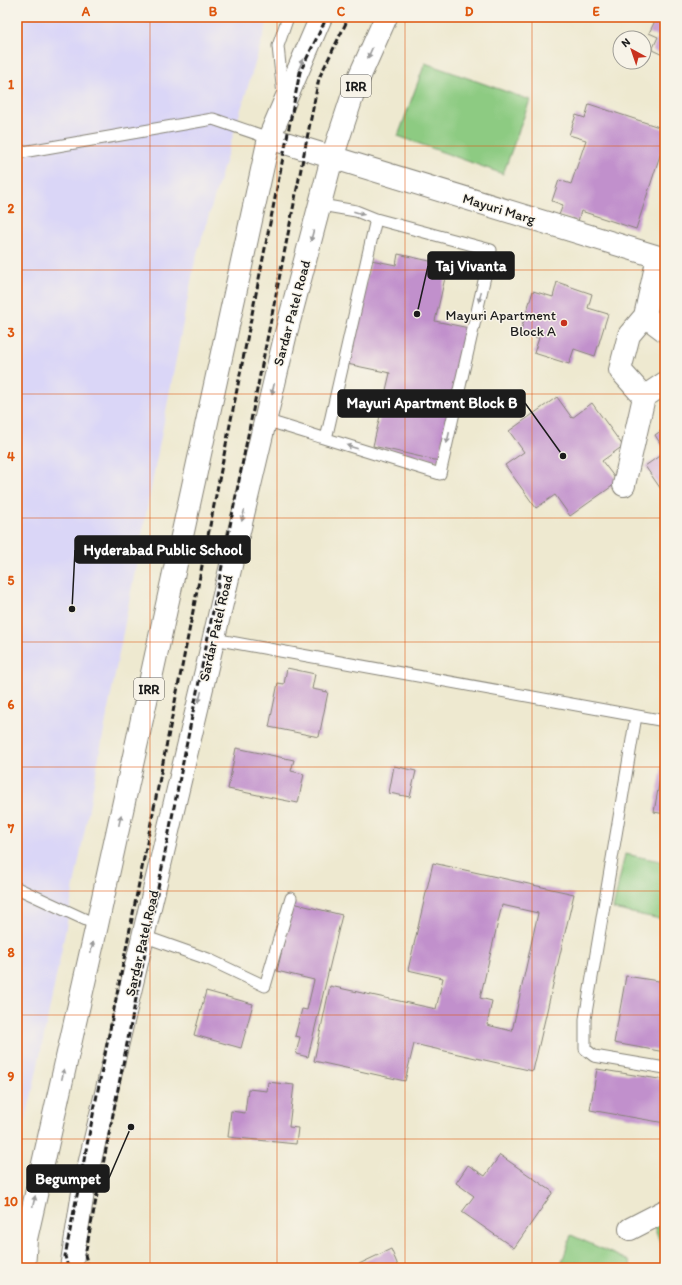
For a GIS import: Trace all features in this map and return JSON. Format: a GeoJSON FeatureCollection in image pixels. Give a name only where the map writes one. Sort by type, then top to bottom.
{"type":"FeatureCollection","features":[{"type":"Feature","properties":{"kind":"main road","name":"IRR"},"geometry":{"type":"LineString","coordinates":[[24,1268],[26,1239],[97,925],[269,138],[322,17]]}},
{"type":"Feature","properties":{"kind":"main road","name":"Sardar Patel Road"},"geometry":{"type":"LineString","coordinates":[[71,1268],[84,1186],[286,332],[321,205],[332,158],[358,82],[386,17]]}},
{"type":"Feature","properties":{"kind":"main road","name":"Mayuri Marg"},"geometry":{"type":"LineString","coordinates":[[269,138],[661,258]]}},
{"type":"Feature","properties":{"kind":"main road"},"geometry":{"type":"LineString","coordinates":[[644,397],[620,370],[629,335],[645,316],[661,258]]}},
{"type":"Feature","properties":{"kind":"main road"},"geometry":{"type":"LineString","coordinates":[[645,316],[665,331]]}},
{"type":"Feature","properties":{"kind":"main road"},"geometry":{"type":"LineString","coordinates":[[624,485],[644,397],[665,382]]}},
{"type":"Feature","properties":{"kind":"main road"},"geometry":{"type":"LineString","coordinates":[[630,1228],[665,1211]]}},
{"type":"Feature","properties":{"kind":"lane"},"geometry":{"type":"LineString","coordinates":[[284,103],[278,46],[288,17]]}},
{"type":"Feature","properties":{"kind":"lane"},"geometry":{"type":"LineString","coordinates":[[17,153],[213,119],[269,138]]}},
{"type":"Feature","properties":{"kind":"lane"},"geometry":{"type":"LineString","coordinates":[[265,420],[440,474],[491,250],[376,219],[356,211],[321,205]]}},
{"type":"Feature","properties":{"kind":"lane"},"geometry":{"type":"LineString","coordinates":[[326,439],[376,219]]}},
{"type":"Feature","properties":{"kind":"lane"},"geometry":{"type":"LineString","coordinates":[[214,639],[665,721]]}},
{"type":"Feature","properties":{"kind":"lane"},"geometry":{"type":"LineString","coordinates":[[636,716],[585,1019],[584,1049],[594,1056],[665,1068]]}},
{"type":"Feature","properties":{"kind":"lane"},"geometry":{"type":"LineString","coordinates":[[17,888],[97,925]]}},
{"type":"Feature","properties":{"kind":"lane"},"geometry":{"type":"LineString","coordinates":[[143,936],[208,959],[266,986],[291,898]]}},
{"type":"Feature","properties":{"kind":"shaded area"},"geometry":{"type":"Polygon","coordinates":[[[17,17],[269,17],[195,261],[60,958],[33,1089],[17,1155],[17,17]]]}},
{"type":"Feature","properties":{"kind":"green space"},"geometry":{"type":"Polygon","coordinates":[[[425,63],[530,100],[503,174],[398,136],[425,63]]]}},
{"type":"Feature","properties":{"kind":"green space"},"geometry":{"type":"Polygon","coordinates":[[[625,854],[665,862],[665,920],[613,909],[625,854]]]}},
{"type":"Feature","properties":{"kind":"green space"},"geometry":{"type":"Polygon","coordinates":[[[665,1221],[665,1258],[654,1226],[665,1221]]]}},
{"type":"Feature","properties":{"kind":"green space"},"geometry":{"type":"Polygon","coordinates":[[[571,1235],[629,1261],[632,1268],[560,1268],[571,1235]]]}},
{"type":"Feature","properties":{"kind":"building"},"geometry":{"type":"Polygon","coordinates":[[[657,17],[665,17],[665,56],[652,50],[658,37],[652,34],[652,30],[650,30],[657,17]]]}},
{"type":"Feature","properties":{"kind":"building"},"geometry":{"type":"Polygon","coordinates":[[[589,104],[665,129],[665,140],[636,229],[581,211],[578,221],[559,215],[563,205],[552,201],[559,180],[571,184],[586,140],[569,135],[576,115],[585,118],[589,104]]]}},
{"type":"Feature","properties":{"kind":"building"},"geometry":{"type":"Polygon","coordinates":[[[398,254],[448,265],[435,321],[469,328],[439,461],[373,446],[390,373],[347,364],[371,260],[396,265],[398,254]]]}},
{"type":"Feature","properties":{"kind":"building","name":"Mayuri Apartment Block A"},"geometry":{"type":"Polygon","coordinates":[[[557,282],[592,294],[588,308],[608,314],[595,356],[574,349],[569,364],[534,353],[539,338],[520,333],[533,291],[553,297],[557,282]]]}},
{"type":"Feature","properties":{"kind":"building"},"geometry":{"type":"Polygon","coordinates":[[[557,397],[572,418],[592,403],[623,446],[602,461],[618,482],[570,516],[555,495],[536,508],[505,465],[524,452],[509,431],[557,397]]]}},
{"type":"Feature","properties":{"kind":"building"},"geometry":{"type":"Polygon","coordinates":[[[665,428],[665,451],[655,435],[665,428]]]}},
{"type":"Feature","properties":{"kind":"building"},"geometry":{"type":"Polygon","coordinates":[[[665,452],[665,495],[645,466],[665,452]]]}},
{"type":"Feature","properties":{"kind":"building"},"geometry":{"type":"Polygon","coordinates":[[[287,668],[315,674],[312,689],[328,692],[319,737],[269,727],[278,683],[284,684],[287,668]]]}},
{"type":"Feature","properties":{"kind":"building"},"geometry":{"type":"Polygon","coordinates":[[[236,748],[294,760],[291,771],[304,774],[298,803],[228,789],[236,748]]]}},
{"type":"Feature","properties":{"kind":"building"},"geometry":{"type":"Polygon","coordinates":[[[664,756],[665,757],[665,814],[654,812],[664,756]]]}},
{"type":"Feature","properties":{"kind":"building"},"geometry":{"type":"Polygon","coordinates":[[[394,766],[416,771],[410,797],[389,793],[394,766]]]}},
{"type":"Feature","properties":{"kind":"building"},"geometry":{"type":"Polygon","coordinates":[[[433,863],[574,894],[533,1071],[414,1044],[405,1081],[314,1061],[330,986],[436,1009],[443,978],[408,970],[433,863]],[[502,905],[480,998],[492,1001],[487,1025],[512,1031],[538,913],[502,905]]]}},
{"type":"Feature","properties":{"kind":"building"},"geometry":{"type":"Polygon","coordinates":[[[293,903],[342,915],[308,1057],[296,1054],[300,1037],[295,1036],[302,1009],[307,1010],[314,980],[277,971],[293,903]]]}},
{"type":"Feature","properties":{"kind":"building"},"geometry":{"type":"Polygon","coordinates":[[[626,976],[665,982],[665,1052],[614,1043],[626,976]]]}},
{"type":"Feature","properties":{"kind":"building"},"geometry":{"type":"Polygon","coordinates":[[[206,991],[253,1004],[241,1048],[194,1035],[206,991]]]}},
{"type":"Feature","properties":{"kind":"building"},"geometry":{"type":"Polygon","coordinates":[[[597,1069],[665,1080],[665,1123],[590,1110],[597,1069]]]}},
{"type":"Feature","properties":{"kind":"building"},"geometry":{"type":"Polygon","coordinates":[[[268,1082],[294,1085],[289,1127],[298,1128],[296,1144],[228,1137],[231,1111],[245,1113],[248,1089],[267,1091],[268,1082]]]}},
{"type":"Feature","properties":{"kind":"building"},"geometry":{"type":"Polygon","coordinates":[[[500,1155],[553,1192],[514,1248],[462,1212],[474,1196],[456,1183],[468,1165],[485,1176],[500,1155]]]}},
{"type":"Feature","properties":{"kind":"building"},"geometry":{"type":"Polygon","coordinates":[[[391,1249],[399,1268],[361,1268],[359,1264],[391,1249]]]}},
{"type":"Feature","properties":{"kind":"railway"},"geometry":{"type":"LineString","coordinates":[[68,1268],[65,1256],[300,72],[327,17]]}},
{"type":"Feature","properties":{"kind":"railway"},"geometry":{"type":"LineString","coordinates":[[89,1268],[85,1255],[319,78],[349,17]]}},
{"type":"Feature","properties":{"kind":"place","name":"Taj Vivanta"},"geometry":{"type":"Point","coordinates":[417,314]}},
{"type":"Feature","properties":{"kind":"place","name":"Mayuri Apartment Block A"},"geometry":{"type":"Point","coordinates":[564,323]}},
{"type":"Feature","properties":{"kind":"place","name":"Mayuri Apartment Block B"},"geometry":{"type":"Point","coordinates":[563,456]}},
{"type":"Feature","properties":{"kind":"place","name":"Hyderabad Public School"},"geometry":{"type":"Point","coordinates":[72,609]}},
{"type":"Feature","properties":{"kind":"place","name":"Begumpet"},"geometry":{"type":"Point","coordinates":[131,1127]}}]}
